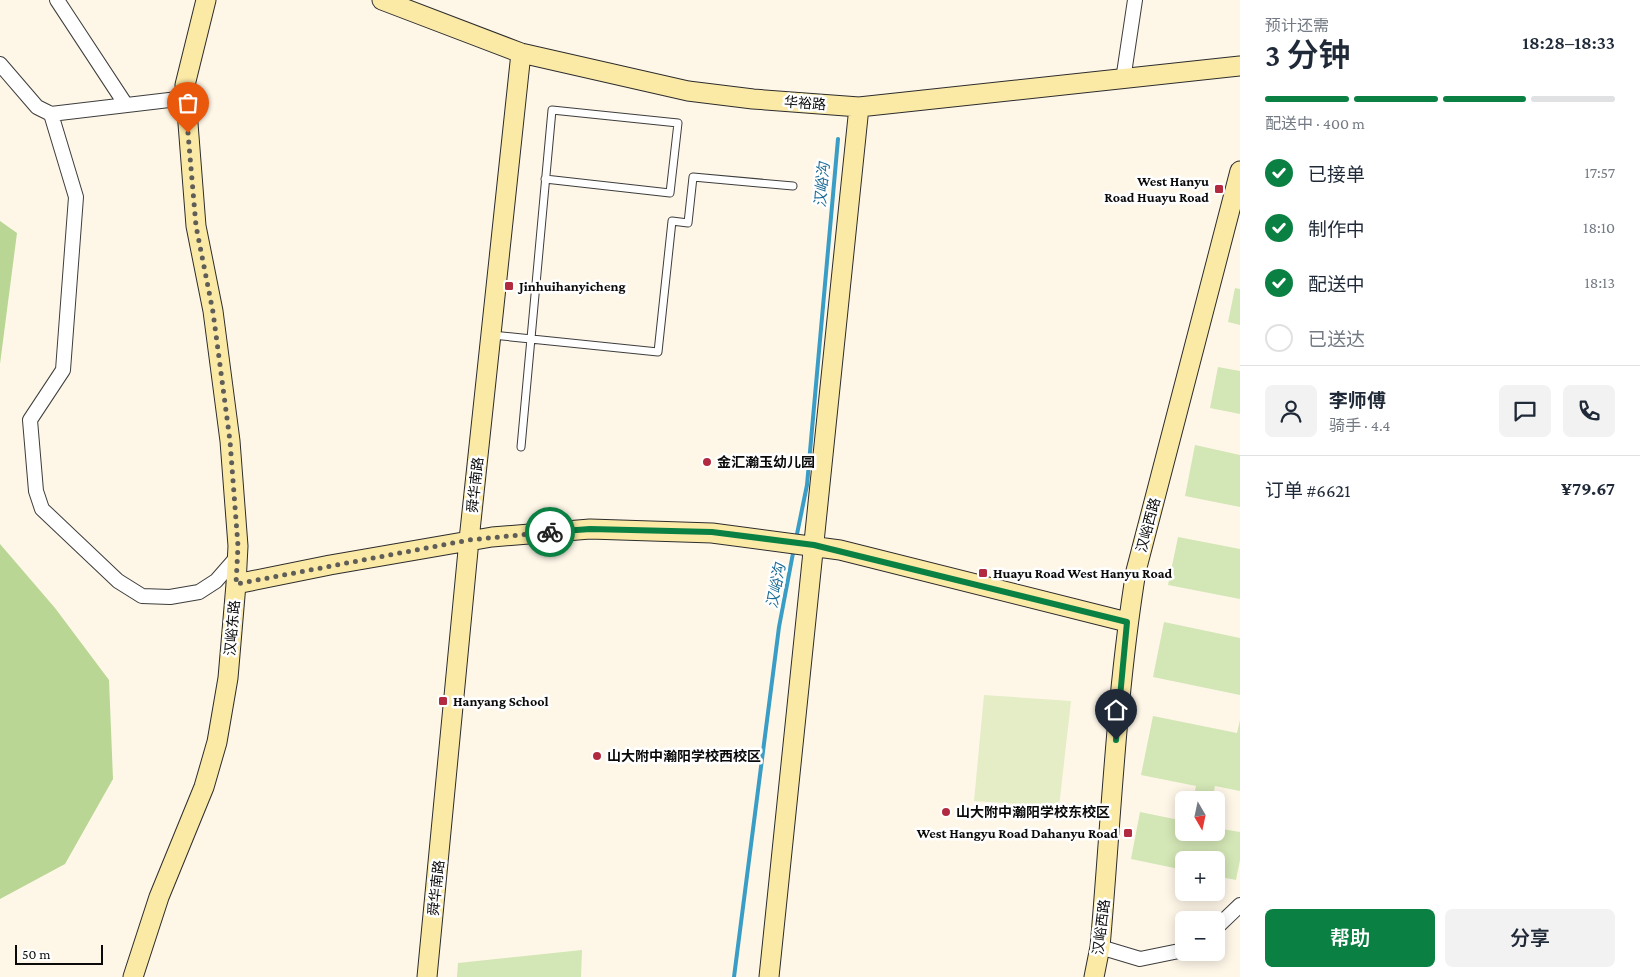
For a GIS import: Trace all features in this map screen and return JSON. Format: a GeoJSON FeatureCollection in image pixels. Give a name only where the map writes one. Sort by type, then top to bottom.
{"type":"FeatureCollection","features":[{"type":"Feature","properties":{"kind":"street"},"geometry":{"type":"LineString","coordinates":[[57,0],[126,105]]}},
{"type":"Feature","properties":{"kind":"street","name":"汉峪东路"},"geometry":{"type":"LineString","coordinates":[[133,977],[159,897],[204,787],[218,742],[228,678],[236,584],[237,558],[230,441],[213,312],[196,226],[185,85],[206,0]]}},
{"type":"Feature","properties":{"kind":"street","name":"华裕路"},"geometry":{"type":"LineString","coordinates":[[382,0],[521,53],[688,91],[753,99],[859,107],[1240,66]]}},
{"type":"Feature","properties":{"kind":"street"},"geometry":{"type":"LineString","coordinates":[[1123,80],[1136,0]]}},
{"type":"Feature","properties":{"kind":"street","name":"舜华南路"},"geometry":{"type":"LineString","coordinates":[[427,977],[469,540],[521,53]]}},
{"type":"Feature","properties":{"kind":"street"},"geometry":{"type":"LineString","coordinates":[[0,64],[37,107],[51,114],[186,98]]}},
{"type":"Feature","properties":{"kind":"street"},"geometry":{"type":"LineString","coordinates":[[769,977],[802,544],[859,107]]}},
{"type":"Feature","properties":{"kind":"street"},"geometry":{"type":"LineString","coordinates":[[51,114],[76,197],[63,370],[30,420],[36,491],[42,509],[118,581],[142,596],[170,597],[200,592],[216,582],[237,558]]}},
{"type":"Feature","properties":{"kind":"street","name":"汉峪西路"},"geometry":{"type":"LineString","coordinates":[[1094,977],[1100,947],[1127,622],[1136,571],[1240,171]]}},
{"type":"Feature","properties":{"kind":"street"},"geometry":{"type":"LineString","coordinates":[[236,584],[469,540],[590,529],[712,532],[802,544],[1127,622]]}},
{"type":"Feature","properties":{"kind":"street"},"geometry":{"type":"LineString","coordinates":[[1225,919],[1240,905]]}},
{"type":"Feature","properties":{"kind":"street"},"geometry":{"type":"LineString","coordinates":[[1100,947],[1140,959],[1175,952]]}},
{"type":"Feature","properties":{"kind":"lane"},"geometry":{"type":"LineString","coordinates":[[521,447],[530,339],[545,179],[552,110],[678,123],[670,193],[545,179]]}},
{"type":"Feature","properties":{"kind":"lane"},"geometry":{"type":"LineString","coordinates":[[492,335],[658,352],[672,221],[688,223],[693,177],[793,186]]}},
{"type":"Feature","properties":{"kind":"green space"},"geometry":{"type":"Polygon","coordinates":[[[0,221],[17,233],[0,364],[0,221]]]}},
{"type":"Feature","properties":{"kind":"green space"},"geometry":{"type":"Polygon","coordinates":[[[1235,288],[1240,289],[1240,325],[1228,322],[1235,288]]]}},
{"type":"Feature","properties":{"kind":"green space"},"geometry":{"type":"Polygon","coordinates":[[[1218,367],[1240,371],[1240,414],[1210,408],[1218,367]]]}},
{"type":"Feature","properties":{"kind":"green space"},"geometry":{"type":"Polygon","coordinates":[[[1195,445],[1240,455],[1240,507],[1185,496],[1195,445]]]}},
{"type":"Feature","properties":{"kind":"green space"},"geometry":{"type":"Polygon","coordinates":[[[1178,537],[1240,549],[1240,599],[1168,585],[1178,537]]]}},
{"type":"Feature","properties":{"kind":"green space"},"geometry":{"type":"Polygon","coordinates":[[[0,544],[55,608],[109,680],[113,779],[65,864],[0,899],[0,544]]]}},
{"type":"Feature","properties":{"kind":"green space"},"geometry":{"type":"Polygon","coordinates":[[[1164,622],[1240,638],[1240,695],[1153,677],[1164,622]]]}},
{"type":"Feature","properties":{"kind":"green space"},"geometry":{"type":"Polygon","coordinates":[[[984,695],[1071,701],[1059,807],[974,801],[984,695]]]}},
{"type":"Feature","properties":{"kind":"green space"},"geometry":{"type":"Polygon","coordinates":[[[1153,716],[1237,733],[1240,720],[1240,791],[1215,786],[1214,791],[1195,791],[1196,786],[1141,775],[1153,716]]]}},
{"type":"Feature","properties":{"kind":"green space"},"geometry":{"type":"Polygon","coordinates":[[[1140,812],[1175,819],[1175,841],[1225,841],[1225,830],[1240,832],[1240,860],[1236,880],[1225,878],[1225,851],[1175,851],[1175,868],[1131,859],[1140,812]]]}},
{"type":"Feature","properties":{"kind":"green space"},"geometry":{"type":"Polygon","coordinates":[[[582,950],[581,977],[457,977],[458,963],[582,950]]]}},
{"type":"Feature","properties":{"kind":"waterway","name":"汉峪沟"},"geometry":{"type":"LineString","coordinates":[[796,539],[807,485],[838,139]]}},
{"type":"Feature","properties":{"kind":"waterway","name":"汉峪沟"},"geometry":{"type":"LineString","coordinates":[[734,977],[779,627],[794,548]]}},
{"type":"Feature","properties":{"kind":"way so far"},"geometry":{"type":"LineString","coordinates":[[188,133],[196,226],[213,312],[230,441],[238,546],[236,584],[469,540],[550,532]]}},
{"type":"Feature","properties":{"kind":"place","name":"West Hanyu Road Huayu Road"},"geometry":{"type":"Point","coordinates":[1219,189]}},
{"type":"Feature","properties":{"kind":"place","name":"Jinhuihanyicheng"},"geometry":{"type":"Point","coordinates":[509,286]}},
{"type":"Feature","properties":{"kind":"place","name":"金汇瀚玉幼儿园"},"geometry":{"type":"Point","coordinates":[707,462]}},
{"type":"Feature","properties":{"kind":"place","name":"Huayu Road West Hanyu Road"},"geometry":{"type":"Point","coordinates":[983,573]}},
{"type":"Feature","properties":{"kind":"place","name":"Hanyang School"},"geometry":{"type":"Point","coordinates":[443,701]}},
{"type":"Feature","properties":{"kind":"place","name":"山大附中瀚阳学校西校区"},"geometry":{"type":"Point","coordinates":[597,756]}},
{"type":"Feature","properties":{"kind":"place","name":"山大附中瀚阳学校东校区"},"geometry":{"type":"Point","coordinates":[946,812]}},
{"type":"Feature","properties":{"kind":"place","name":"West Hangyu Road Dahanyu Road"},"geometry":{"type":"Point","coordinates":[1128,833]}},
{"type":"Feature","properties":{"kind":"route"},"geometry":{"type":"LineString","coordinates":[[550,532],[590,529],[712,532],[814,545],[983,585],[1127,622],[1116,740]]}}]}
